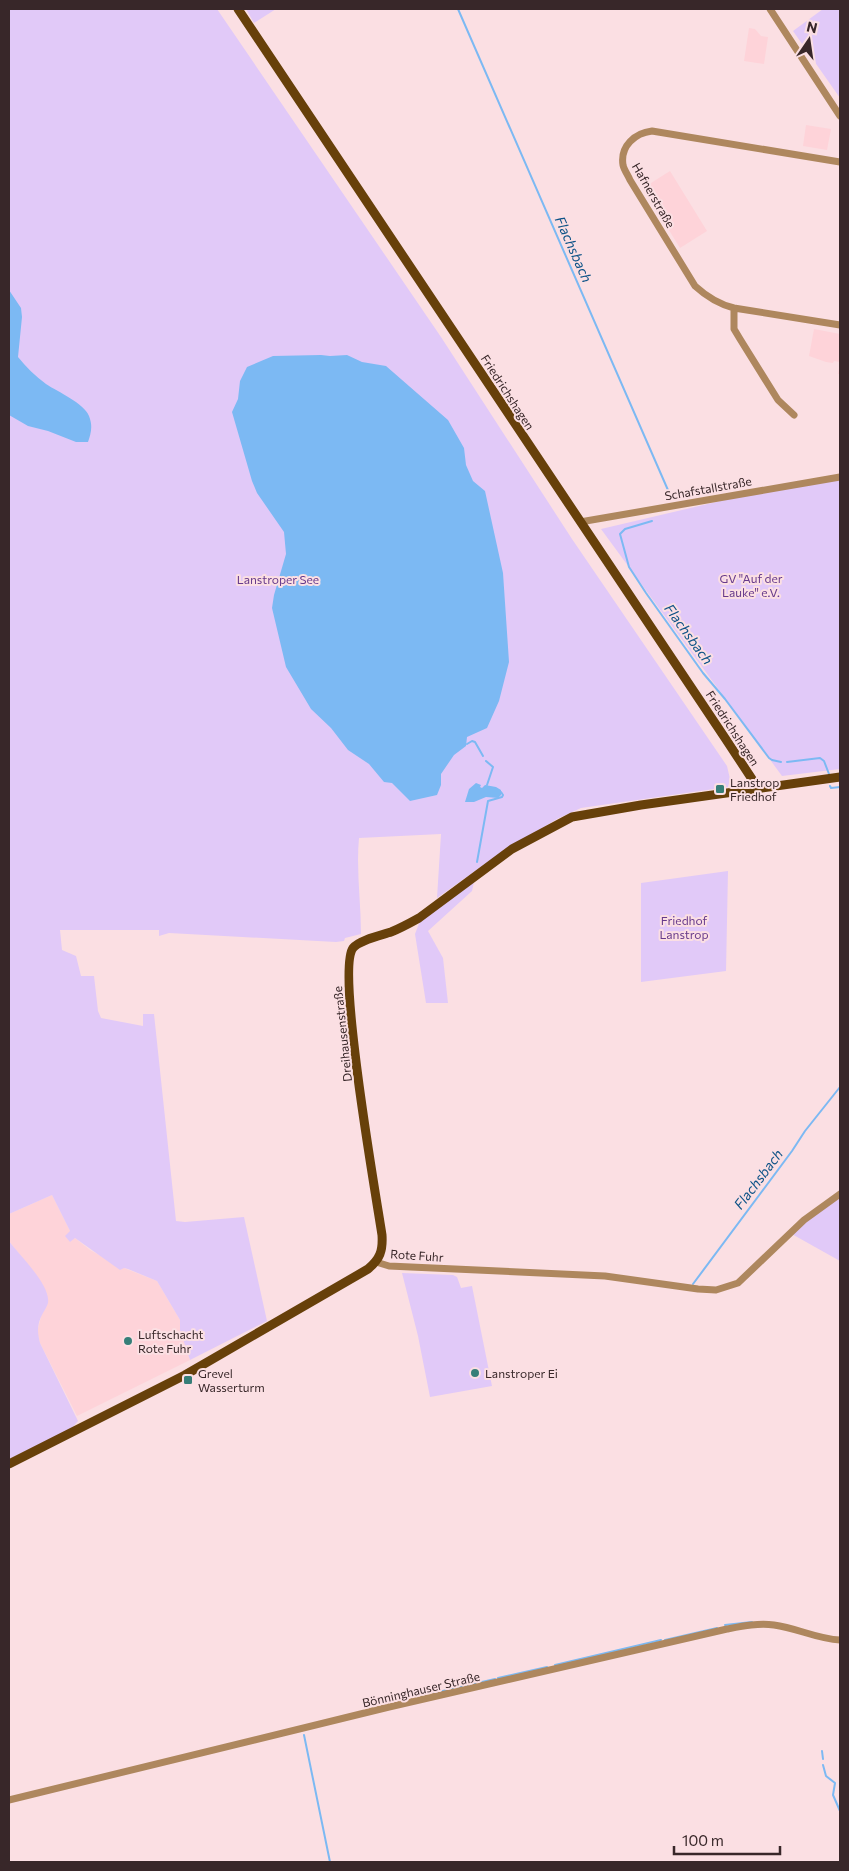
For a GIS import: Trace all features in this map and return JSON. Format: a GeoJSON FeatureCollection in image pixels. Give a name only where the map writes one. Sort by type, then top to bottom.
{"type":"FeatureCollection","features":[{"type":"Feature","properties":{"kind":"main road","name":"Friedrichshagen"},"geometry":{"type":"LineString","coordinates":[[238,9],[731,747],[752,779],[754,789]]}},
{"type":"Feature","properties":{"kind":"main road"},"geometry":{"type":"LineString","coordinates":[[754,789],[840,777]]}},
{"type":"Feature","properties":{"kind":"main road","name":"Dreihausenstraße"},"geometry":{"type":"LineString","coordinates":[[376,1262],[382,1252],[382,1235],[350,1017],[348,967],[352,948],[419,918],[512,849],[564,820],[585,814],[754,789]]}},
{"type":"Feature","properties":{"kind":"main road","name":"Rote Fuhr"},"geometry":{"type":"LineString","coordinates":[[9,1464],[185,1375],[260,1333],[368,1269],[376,1262]]}},
{"type":"Feature","properties":{"kind":"street"},"geometry":{"type":"LineString","coordinates":[[770,9],[840,116]]}},
{"type":"Feature","properties":{"kind":"street","name":"Hafnerstraße"},"geometry":{"type":"LineString","coordinates":[[840,162],[652,131],[643,132],[632,139],[624,156],[623,165],[634,188],[695,286],[706,296],[724,306],[840,325]]}},
{"type":"Feature","properties":{"kind":"street"},"geometry":{"type":"LineString","coordinates":[[734,308],[734,329],[778,400],[794,415]]}},
{"type":"Feature","properties":{"kind":"street","name":"Schafstallstraße"},"geometry":{"type":"LineString","coordinates":[[580,522],[840,477]]}},
{"type":"Feature","properties":{"kind":"street","name":"Rote Fuhr"},"geometry":{"type":"LineString","coordinates":[[376,1262],[389,1266],[605,1276],[716,1290],[738,1283],[804,1220],[840,1194]]}},
{"type":"Feature","properties":{"kind":"street","name":"Bönninghauser Straße"},"geometry":{"type":"LineString","coordinates":[[9,1800],[727,1629],[754,1624],[775,1625],[818,1637],[840,1640]]}},
{"type":"Feature","properties":{"kind":"shaded area"},"geometry":{"type":"Polygon","coordinates":[[[749,28],[755,29],[761,36],[768,37],[764,64],[744,61],[749,28]]]}},
{"type":"Feature","properties":{"kind":"shaded area"},"geometry":{"type":"Polygon","coordinates":[[[806,125],[831,129],[827,150],[803,146],[806,125]]]}},
{"type":"Feature","properties":{"kind":"shaded area"},"geometry":{"type":"Polygon","coordinates":[[[670,171],[707,231],[680,248],[643,188],[670,171]]]}},
{"type":"Feature","properties":{"kind":"shaded area"},"geometry":{"type":"Polygon","coordinates":[[[814,329],[840,334],[840,362],[826,362],[809,356],[814,329]]]}},
{"type":"Feature","properties":{"kind":"shaded area"},"geometry":{"type":"Polygon","coordinates":[[[52,1195],[70,1231],[70,1241],[75,1238],[90,1250],[124,1268],[157,1281],[180,1320],[180,1330],[190,1360],[77,1416],[40,1343],[37,1332],[47,1294],[37,1277],[9,1241],[9,1214],[52,1195]]]}},
{"type":"Feature","properties":{"kind":"green space","name":"Lanstroper See"},"geometry":{"type":"Polygon","coordinates":[[[9,9],[217,9],[441,337],[572,539],[727,766],[730,779],[728,787],[581,808],[557,819],[499,854],[437,898],[441,834],[359,838],[361,934],[345,938],[344,941],[169,933],[159,936],[159,930],[60,930],[62,950],[76,956],[81,976],[94,976],[98,1011],[101,1018],[143,1026],[143,1014],[154,1014],[176,1221],[185,1222],[244,1217],[267,1321],[190,1360],[180,1330],[180,1320],[157,1281],[128,1269],[120,1270],[75,1238],[70,1242],[65,1236],[70,1231],[52,1195],[9,1214],[9,9]]]}},
{"type":"Feature","properties":{"kind":"green space"},"geometry":{"type":"Polygon","coordinates":[[[246,9],[276,9],[254,23],[246,9]]]}},
{"type":"Feature","properties":{"kind":"green space"},"geometry":{"type":"Polygon","coordinates":[[[823,9],[840,9],[840,98],[793,31],[823,9]]]}},
{"type":"Feature","properties":{"kind":"green space","name":"GV \"Auf der Lauke\" e.V."},"geometry":{"type":"Polygon","coordinates":[[[840,477],[840,769],[782,776],[601,529],[780,487],[840,477]]]}},
{"type":"Feature","properties":{"kind":"green space","name":"Friedhof Lanstrop"},"geometry":{"type":"Polygon","coordinates":[[[728,871],[726,971],[641,982],[641,883],[728,871]]]}},
{"type":"Feature","properties":{"kind":"green space"},"geometry":{"type":"Polygon","coordinates":[[[474,882],[472,891],[428,931],[443,958],[448,1003],[426,1003],[415,934],[420,921],[474,882]]]}},
{"type":"Feature","properties":{"kind":"green space"},"geometry":{"type":"Polygon","coordinates":[[[840,1194],[840,1261],[790,1233],[840,1194]]]}},
{"type":"Feature","properties":{"kind":"green space"},"geometry":{"type":"Polygon","coordinates":[[[9,1241],[40,1279],[45,1288],[48,1303],[39,1324],[40,1343],[78,1421],[72,1428],[9,1459],[9,1241]]]}},
{"type":"Feature","properties":{"kind":"green space"},"geometry":{"type":"Polygon","coordinates":[[[402,1273],[453,1275],[457,1277],[461,1288],[472,1286],[492,1386],[430,1397],[418,1336],[402,1273]]]}},
{"type":"Feature","properties":{"kind":"water"},"geometry":{"type":"Polygon","coordinates":[[[9,290],[21,308],[22,317],[18,357],[42,381],[76,402],[86,411],[91,426],[88,442],[76,442],[48,431],[28,426],[9,415],[9,290]]]}},
{"type":"Feature","properties":{"kind":"water","name":"Lanstroper See"},"geometry":{"type":"Polygon","coordinates":[[[347,355],[362,362],[386,366],[448,420],[464,448],[466,465],[473,481],[485,491],[503,573],[509,662],[499,701],[487,728],[467,737],[466,746],[454,755],[441,774],[441,785],[437,795],[410,801],[392,783],[384,782],[369,764],[348,750],[331,728],[311,709],[286,667],[272,608],[286,554],[284,532],[257,493],[232,412],[238,399],[240,381],[247,367],[273,356],[347,355]]]}},
{"type":"Feature","properties":{"kind":"water"},"geometry":{"type":"Polygon","coordinates":[[[476,783],[481,785],[480,787],[482,788],[485,785],[496,787],[501,790],[501,795],[498,798],[486,797],[474,802],[465,802],[469,789],[476,783]]]}},
{"type":"Feature","properties":{"kind":"waterway","name":"Flachsbach"},"geometry":{"type":"LineString","coordinates":[[458,9],[671,497]]}},
{"type":"Feature","properties":{"kind":"waterway","name":"Flachsbach"},"geometry":{"type":"LineString","coordinates":[[652,521],[625,529],[620,534],[629,567],[703,673],[769,758],[781,762]]}},
{"type":"Feature","properties":{"kind":"waterway"},"geometry":{"type":"LineString","coordinates":[[467,744],[472,741],[475,742],[483,756]]}},
{"type":"Feature","properties":{"kind":"waterway","name":"Flachsbach"},"geometry":{"type":"LineString","coordinates":[[787,762],[820,758],[824,761],[829,774]]}},
{"type":"Feature","properties":{"kind":"waterway"},"geometry":{"type":"LineString","coordinates":[[486,761],[493,767],[487,785]]}},
{"type":"Feature","properties":{"kind":"waterway","name":"Flachsbach"},"geometry":{"type":"LineString","coordinates":[[830,786],[831,788],[840,787]]}},
{"type":"Feature","properties":{"kind":"waterway"},"geometry":{"type":"LineString","coordinates":[[477,862],[488,801],[502,797],[501,792]]}},
{"type":"Feature","properties":{"kind":"waterway","name":"Flachsbach"},"geometry":{"type":"LineString","coordinates":[[693,1284],[805,1131],[840,1087]]}},
{"type":"Feature","properties":{"kind":"waterway"},"geometry":{"type":"LineString","coordinates":[[725,1625],[752,1622]]}},
{"type":"Feature","properties":{"kind":"waterway"},"geometry":{"type":"LineString","coordinates":[[665,1640],[717,1628]]}},
{"type":"Feature","properties":{"kind":"waterway"},"geometry":{"type":"LineString","coordinates":[[555,1665],[661,1640]]}},
{"type":"Feature","properties":{"kind":"waterway"},"geometry":{"type":"LineString","coordinates":[[498,1678],[547,1667]]}},
{"type":"Feature","properties":{"kind":"waterway"},"geometry":{"type":"LineString","coordinates":[[434,1693],[495,1679]]}},
{"type":"Feature","properties":{"kind":"waterway"},"geometry":{"type":"LineString","coordinates":[[304,1735],[330,1862]]}},
{"type":"Feature","properties":{"kind":"waterway"},"geometry":{"type":"LineString","coordinates":[[822,1751],[823,1759]]}},
{"type":"Feature","properties":{"kind":"waterway"},"geometry":{"type":"LineString","coordinates":[[823,1765],[826,1776],[835,1783],[833,1795],[840,1811]]}},
{"type":"Feature","properties":{"kind":"place","name":"Lanstrop Friedhof"},"geometry":{"type":"Point","coordinates":[720,789]}},
{"type":"Feature","properties":{"kind":"place","name":"Luftschacht Rote Fuhr"},"geometry":{"type":"Point","coordinates":[128,1341]}},
{"type":"Feature","properties":{"kind":"place","name":"Lanstroper Ei"},"geometry":{"type":"Point","coordinates":[475,1373]}},
{"type":"Feature","properties":{"kind":"place","name":"Grevel Wasserturm"},"geometry":{"type":"Point","coordinates":[188,1380]}}]}
